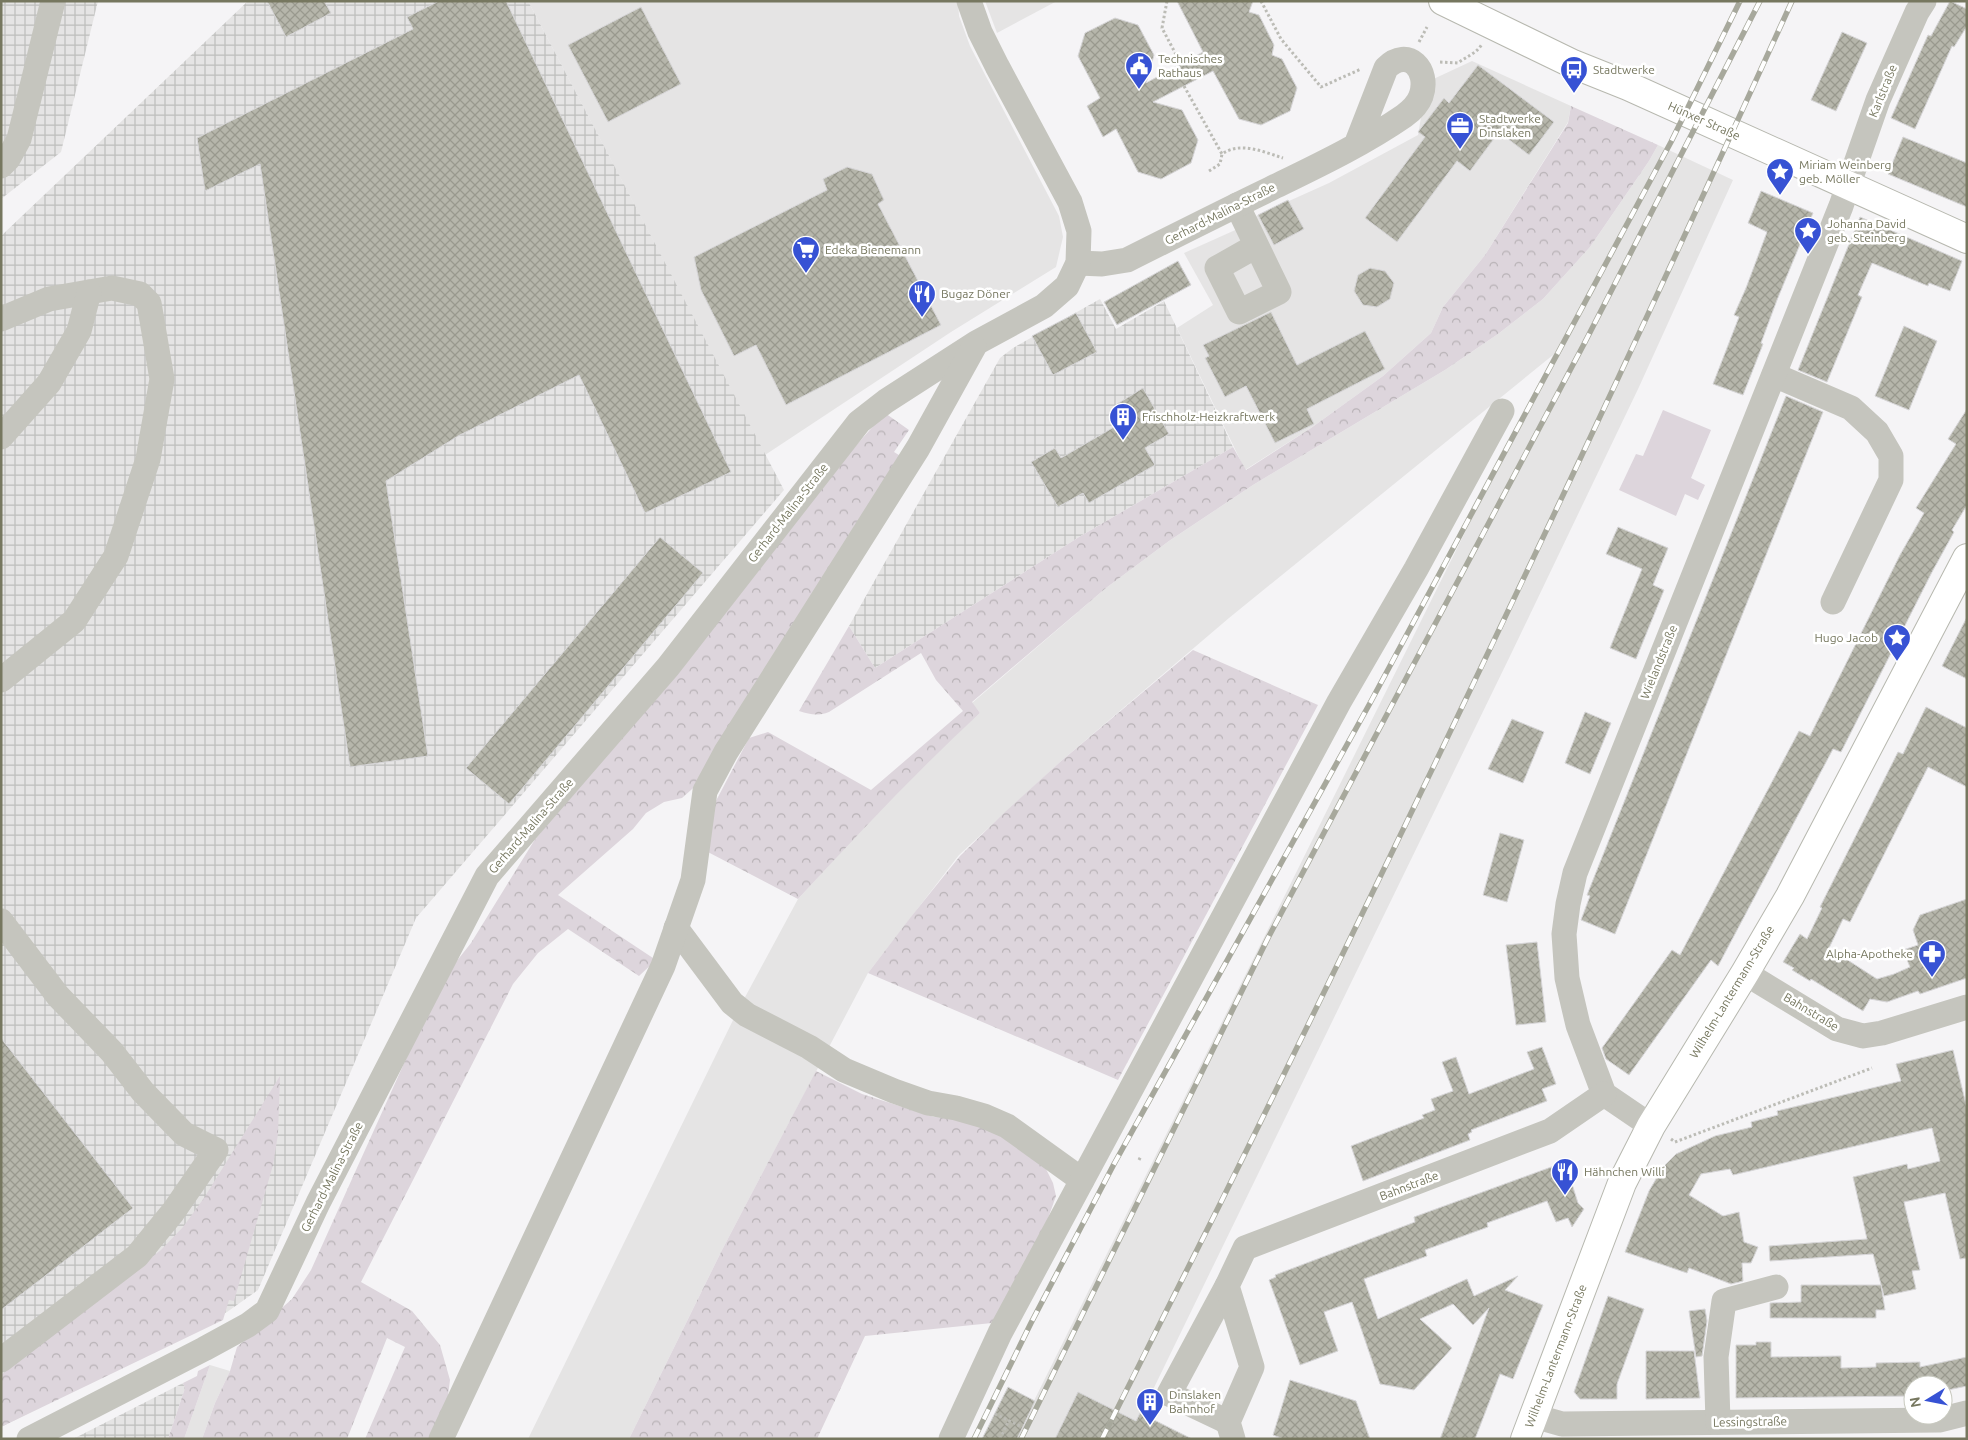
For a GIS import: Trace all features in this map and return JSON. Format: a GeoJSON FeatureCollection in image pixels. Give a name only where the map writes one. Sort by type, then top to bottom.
{"type":"FeatureCollection","features":[{"type":"Feature","properties":{"kind":"main road","name":"Hünxer Straße"},"geometry":{"type":"LineString","coordinates":[[1443,1],[1573,64],[1628,86],[1967,239]]}},
{"type":"Feature","properties":{"kind":"main road","name":"Wilhelm-Lantermann-Straße"},"geometry":{"type":"LineString","coordinates":[[1529,1427],[1622,1183],[1652,1126],[1790,896],[1967,558]]}},
{"type":"Feature","properties":{"kind":"street"},"geometry":{"type":"LineString","coordinates":[[1,166],[8,159],[18,139],[53,1]]}},
{"type":"Feature","properties":{"kind":"street","name":"Gerhard-Malina-Straße"},"geometry":{"type":"LineString","coordinates":[[28,1439],[211,1345],[248,1325],[267,1311],[318,1203],[487,876],[668,667],[859,422],[886,401],[976,344],[1044,306],[1067,286],[1078,263],[1079,231],[1070,202],[997,66],[980,32],[969,1]]}},
{"type":"Feature","properties":{"kind":"street","name":"Karlstraße"},"geometry":{"type":"LineString","coordinates":[[1848,184],[1878,100],[1917,12],[1924,1]]}},
{"type":"Feature","properties":{"kind":"street"},"geometry":{"type":"LineString","coordinates":[[1356,145],[1386,68],[1392,62],[1400,59],[1410,61],[1418,66]]}},
{"type":"Feature","properties":{"kind":"street","name":"Gerhard-Malina-Straße"},"geometry":{"type":"LineString","coordinates":[[1078,263],[1102,264],[1127,260],[1356,145],[1405,115],[1417,104],[1421,96],[1423,84],[1422,72],[1418,66]]}},
{"type":"Feature","properties":{"kind":"street","name":"Wielandstraße"},"geometry":{"type":"LineString","coordinates":[[1604,1094],[1578,1025],[1567,978],[1564,934],[1575,873],[1774,375],[1848,184]]}},
{"type":"Feature","properties":{"kind":"street"},"geometry":{"type":"LineString","coordinates":[[1237,205],[1256,246]]}},
{"type":"Feature","properties":{"kind":"street"},"geometry":{"type":"LineString","coordinates":[[1,319],[49,299],[112,288],[140,294],[149,304],[162,379],[148,460],[116,556],[74,621],[1,680]]}},
{"type":"Feature","properties":{"kind":"street"},"geometry":{"type":"LineString","coordinates":[[1,436],[49,383],[79,331],[89,292]]}},
{"type":"Feature","properties":{"kind":"street"},"geometry":{"type":"LineString","coordinates":[[441,1439],[663,966],[693,880],[705,790],[915,452],[976,344]]}},
{"type":"Feature","properties":{"kind":"street"},"geometry":{"type":"LineString","coordinates":[[1774,375],[1851,408],[1877,432],[1891,456],[1891,480],[1833,602]]}},
{"type":"Feature","properties":{"kind":"street"},"geometry":{"type":"LineString","coordinates":[[951,1439],[1000,1333],[1338,702],[1416,569],[1502,411]]}},
{"type":"Feature","properties":{"kind":"street"},"geometry":{"type":"LineString","coordinates":[[1,921],[58,996],[112,1052],[143,1092],[184,1134],[216,1150],[174,1212],[137,1256],[1,1360]]}},
{"type":"Feature","properties":{"kind":"street"},"geometry":{"type":"LineString","coordinates":[[676,928],[732,1003],[747,1014],[808,1047],[844,1070],[928,1104],[956,1108],[984,1116],[1007,1126],[1082,1180]]}},
{"type":"Feature","properties":{"kind":"street","name":"Bahnstraße"},"geometry":{"type":"LineString","coordinates":[[1745,973],[1838,1029],[1863,1036],[1965,1014]]}},
{"type":"Feature","properties":{"kind":"street"},"geometry":{"type":"LineString","coordinates":[[1604,1094],[1652,1126]]}},
{"type":"Feature","properties":{"kind":"street","name":"Bahnstraße"},"geometry":{"type":"LineString","coordinates":[[1227,1286],[1252,1367],[1231,1430],[1170,1394],[1245,1248],[1550,1131],[1604,1094]]}},
{"type":"Feature","properties":{"kind":"street"},"geometry":{"type":"LineString","coordinates":[[1718,1422],[1716,1357],[1724,1301],[1776,1288]]}},
{"type":"Feature","properties":{"kind":"street","name":"Lessingstraße"},"geometry":{"type":"LineString","coordinates":[[1529,1427],[1562,1424],[1718,1422],[1939,1429],[1967,1413]]}},
{"type":"Feature","properties":{"kind":"path"},"geometry":{"type":"LineString","coordinates":[[1167,1],[1162,28],[1181,64]]}},
{"type":"Feature","properties":{"kind":"path"},"geometry":{"type":"LineString","coordinates":[[1260,1],[1281,39],[1321,87],[1368,66],[1386,68]]}},
{"type":"Feature","properties":{"kind":"path"},"geometry":{"type":"LineString","coordinates":[[1418,66],[1441,62],[1458,63],[1467,56],[1477,52]]}},
{"type":"Feature","properties":{"kind":"path"},"geometry":{"type":"LineString","coordinates":[[1184,86],[1222,154],[1220,164],[1209,171]]}},
{"type":"Feature","properties":{"kind":"path"},"geometry":{"type":"LineString","coordinates":[[1222,154],[1230,148],[1254,149],[1285,159]]}},
{"type":"Feature","properties":{"kind":"path"},"geometry":{"type":"LineString","coordinates":[[1652,1126],[1675,1142],[1872,1068]]}},
{"type":"Feature","properties":{"kind":"path"},"geometry":{"type":"LineString","coordinates":[[1139,1160],[1141,1156]]}},
{"type":"Feature","properties":{"kind":"path"},"geometry":{"type":"LineString","coordinates":[[995,1414],[1022,1427]]}},
{"type":"Feature","properties":{"kind":"path"},"geometry":{"type":"LineString","coordinates":[[1000,1439],[1008,1420]]}},
{"type":"Feature","properties":{"kind":"shaded area"},"geometry":{"type":"Polygon","coordinates":[[[1,1],[98,1],[61,152],[1,199],[1,1]]]}},
{"type":"Feature","properties":{"kind":"shaded area"},"geometry":{"type":"Polygon","coordinates":[[[248,1],[528,1],[784,490],[416,918],[258,1290],[227,1312],[1,1427],[1,236],[248,1]]]}},
{"type":"Feature","properties":{"kind":"shaded area"},"geometry":{"type":"Polygon","coordinates":[[[528,1],[958,1],[959,16],[970,46],[1059,216],[1063,237],[1056,267],[951,332],[765,455],[528,1]]]}},
{"type":"Feature","properties":{"kind":"shaded area"},"geometry":{"type":"Polygon","coordinates":[[[985,1],[1057,1],[997,33],[985,1]]]}},
{"type":"Feature","properties":{"kind":"shaded area"},"geometry":{"type":"Polygon","coordinates":[[[1472,61],[1571,106],[1568,122],[1485,255],[1443,307],[1431,333],[1383,376],[1311,428],[1245,470],[1177,328],[1213,305],[1184,253],[1242,227],[1258,215],[1329,183],[1418,135],[1427,82],[1472,61]]]}},
{"type":"Feature","properties":{"kind":"shaded area"},"geometry":{"type":"Polygon","coordinates":[[[1658,145],[1733,180],[1639,387],[1511,654],[1129,1439],[1015,1439],[1553,355],[1229,618],[1060,762],[959,855],[868,973],[722,1250],[629,1439],[528,1439],[737,1012],[798,899],[925,763],[980,713],[972,703],[1106,588],[1169,541],[1253,485],[1445,370],[1498,334],[1543,299],[1590,247],[1658,145]]]}},
{"type":"Feature","properties":{"kind":"shaded area"},"geometry":{"type":"Polygon","coordinates":[[[1100,299],[1116,329],[1164,301],[1233,447],[1079,537],[875,668],[849,626],[1000,358],[1013,348],[1100,299]]]}},
{"type":"Feature","properties":{"kind":"shaded area"},"geometry":{"type":"Polygon","coordinates":[[[210,1365],[230,1371],[215,1403],[202,1439],[184,1439],[210,1365]]]}},
{"type":"Feature","properties":{"kind":"shaded area"},"geometry":{"type":"Polygon","coordinates":[[[183,1383],[185,1388],[168,1439],[73,1439],[183,1383]]]}},
{"type":"Feature","properties":{"kind":"green space"},"geometry":{"type":"Polygon","coordinates":[[[1571,106],[1658,145],[1590,247],[1543,299],[1498,334],[1445,370],[1253,485],[1169,541],[1106,588],[972,702],[980,713],[910,781],[798,899],[704,850],[707,818],[749,738],[768,732],[871,790],[963,711],[936,680],[921,653],[829,712],[814,714],[799,711],[849,626],[875,668],[1079,537],[1233,447],[1246,470],[1311,428],[1383,376],[1431,333],[1443,307],[1485,255],[1568,123],[1571,106]]]}},
{"type":"Feature","properties":{"kind":"green space"},"geometry":{"type":"Polygon","coordinates":[[[1663,410],[1711,430],[1691,478],[1705,485],[1698,500],[1685,494],[1676,516],[1619,490],[1636,454],[1643,456],[1663,410]]]}},
{"type":"Feature","properties":{"kind":"green space"},"geometry":{"type":"Polygon","coordinates":[[[885,413],[909,430],[894,452],[907,460],[709,774],[682,798],[664,802],[646,813],[633,829],[558,895],[656,960],[639,976],[568,929],[538,953],[513,984],[361,1282],[412,1311],[440,1345],[450,1380],[446,1411],[434,1439],[365,1439],[405,1347],[387,1338],[347,1439],[202,1439],[215,1403],[230,1371],[237,1347],[292,1299],[311,1270],[424,1019],[452,967],[471,943],[534,841],[680,658],[834,470],[885,413]]]}},
{"type":"Feature","properties":{"kind":"green space"},"geometry":{"type":"Polygon","coordinates":[[[1193,650],[1318,705],[1118,1080],[868,973],[960,856],[1060,762],[1193,650]]]}},
{"type":"Feature","properties":{"kind":"green space"},"geometry":{"type":"Polygon","coordinates":[[[816,1071],[862,1094],[934,1117],[958,1118],[985,1125],[1045,1167],[1053,1183],[1056,1196],[1046,1224],[992,1323],[865,1336],[817,1439],[629,1439],[722,1250],[816,1071]]]}},
{"type":"Feature","properties":{"kind":"green space"},"geometry":{"type":"Polygon","coordinates":[[[280,1076],[278,1134],[273,1165],[234,1301],[229,1300],[223,1320],[1,1427],[1,1375],[161,1250],[183,1227],[204,1198],[280,1076]]]}},
{"type":"Feature","properties":{"kind":"green space"},"geometry":{"type":"Polygon","coordinates":[[[210,1365],[184,1439],[168,1439],[185,1388],[183,1383],[197,1376],[198,1371],[210,1365]]]}},
{"type":"Feature","properties":{"kind":"building"},"geometry":{"type":"Polygon","coordinates":[[[267,1],[324,1],[331,13],[286,37],[267,1]]]}},
{"type":"Feature","properties":{"kind":"building"},"geometry":{"type":"Polygon","coordinates":[[[439,1],[506,1],[731,472],[645,513],[579,375],[458,436],[386,481],[428,756],[350,767],[260,164],[205,191],[197,138],[413,29],[407,17],[439,1]]]}},
{"type":"Feature","properties":{"kind":"building","name":"Technisches Rathaus"},"geometry":{"type":"Polygon","coordinates":[[[1177,1],[1253,1],[1249,12],[1259,15],[1274,45],[1272,55],[1282,59],[1297,88],[1290,111],[1261,125],[1239,119],[1213,71],[1153,102],[1182,110],[1198,140],[1191,163],[1161,179],[1138,172],[1116,129],[1103,137],[1087,106],[1100,98],[1078,56],[1085,33],[1115,18],[1138,25],[1154,55],[1146,83],[1203,52],[1177,1]]]}},
{"type":"Feature","properties":{"kind":"building"},"geometry":{"type":"Polygon","coordinates":[[[1950,1],[1967,9],[1967,26],[1954,47],[1952,46],[1915,129],[1891,118],[1928,35],[1931,36],[1950,1]]]}},
{"type":"Feature","properties":{"kind":"building"},"geometry":{"type":"Polygon","coordinates":[[[641,7],[681,84],[608,122],[568,45],[641,7]]]}},
{"type":"Feature","properties":{"kind":"building"},"geometry":{"type":"Polygon","coordinates":[[[1842,32],[1867,43],[1836,111],[1811,100],[1842,32]]]}},
{"type":"Feature","properties":{"kind":"building","name":"Stadtwerke Dinslaken"},"geometry":{"type":"Polygon","coordinates":[[[1478,65],[1554,122],[1529,155],[1499,132],[1470,171],[1457,161],[1397,242],[1365,218],[1425,137],[1418,132],[1444,98],[1449,103],[1478,65]]]}},
{"type":"Feature","properties":{"kind":"building"},"geometry":{"type":"Polygon","coordinates":[[[1903,137],[1967,163],[1967,207],[1888,174],[1903,137]]]}},
{"type":"Feature","properties":{"kind":"building","name":"Edeka Bienemann"},"geometry":{"type":"Polygon","coordinates":[[[847,167],[872,174],[884,200],[878,204],[941,325],[786,405],[756,345],[734,356],[701,290],[694,257],[827,190],[823,179],[847,167]]]}},
{"type":"Feature","properties":{"kind":"building"},"geometry":{"type":"Polygon","coordinates":[[[1761,191],[1813,213],[1777,300],[1761,343],[1763,344],[1743,395],[1713,384],[1739,317],[1734,315],[1767,232],[1748,223],[1761,191]]]}},
{"type":"Feature","properties":{"kind":"building"},"geometry":{"type":"Polygon","coordinates":[[[1288,200],[1304,229],[1274,245],[1258,215],[1288,200]]]}},
{"type":"Feature","properties":{"kind":"building"},"geometry":{"type":"Polygon","coordinates":[[[1860,217],[1962,261],[1950,291],[1929,283],[1928,286],[1872,263],[1858,295],[1862,297],[1827,382],[1798,370],[1860,217]]]}},
{"type":"Feature","properties":{"kind":"building"},"geometry":{"type":"Polygon","coordinates":[[[1178,261],[1191,285],[1117,325],[1104,302],[1178,261]]]}},
{"type":"Feature","properties":{"kind":"building"},"geometry":{"type":"Polygon","coordinates":[[[1370,268],[1385,271],[1394,283],[1390,299],[1377,307],[1363,305],[1354,291],[1358,275],[1370,268]]]}},
{"type":"Feature","properties":{"kind":"building"},"geometry":{"type":"Polygon","coordinates":[[[1271,312],[1297,365],[1365,331],[1385,369],[1307,409],[1314,424],[1275,443],[1246,386],[1225,397],[1205,358],[1209,356],[1203,345],[1271,312]]]}},
{"type":"Feature","properties":{"kind":"building"},"geometry":{"type":"Polygon","coordinates":[[[1076,313],[1097,352],[1053,375],[1032,336],[1076,313]]]}},
{"type":"Feature","properties":{"kind":"building"},"geometry":{"type":"Polygon","coordinates":[[[1904,326],[1937,341],[1909,410],[1875,396],[1904,326]]]}},
{"type":"Feature","properties":{"kind":"building","name":"Frischholz-Heizkraftwerk"},"geometry":{"type":"Polygon","coordinates":[[[1143,388],[1169,434],[1145,448],[1155,465],[1089,503],[1083,493],[1058,507],[1031,462],[1055,448],[1061,458],[1126,420],[1117,404],[1143,388]]]}},
{"type":"Feature","properties":{"kind":"building"},"geometry":{"type":"Polygon","coordinates":[[[1786,396],[1823,412],[1615,934],[1581,920],[1590,896],[1587,895],[1786,396]]]}},
{"type":"Feature","properties":{"kind":"building"},"geometry":{"type":"Polygon","coordinates":[[[1967,409],[1967,505],[1952,530],[1954,532],[1841,752],[1833,749],[1718,966],[1711,960],[1629,1075],[1606,1059],[1602,1048],[1672,950],[1680,955],[1799,731],[1810,736],[1900,555],[1924,513],[1916,508],[1956,444],[1948,439],[1967,409]]]}},
{"type":"Feature","properties":{"kind":"building"},"geometry":{"type":"Polygon","coordinates":[[[1618,527],[1668,548],[1653,585],[1664,590],[1636,659],[1610,648],[1642,569],[1606,554],[1618,527]]]}},
{"type":"Feature","properties":{"kind":"building"},"geometry":{"type":"Polygon","coordinates":[[[660,537],[703,573],[509,804],[466,768],[660,537]]]}},
{"type":"Feature","properties":{"kind":"building"},"geometry":{"type":"Polygon","coordinates":[[[1967,617],[1967,679],[1942,666],[1967,617]]]}},
{"type":"Feature","properties":{"kind":"building"},"geometry":{"type":"Polygon","coordinates":[[[1926,707],[1967,728],[1967,787],[1928,767],[1850,922],[1843,919],[1829,948],[1877,979],[1894,974],[1910,967],[1903,950],[1918,945],[1913,930],[1920,915],[1967,899],[1967,978],[1920,994],[1918,991],[1887,1002],[1870,999],[1863,1011],[1811,979],[1810,981],[1792,970],[1794,968],[1783,962],[1800,934],[1807,939],[1822,908],[1820,907],[1898,752],[1903,754],[1926,707]]]}},
{"type":"Feature","properties":{"kind":"building"},"geometry":{"type":"Polygon","coordinates":[[[1585,712],[1611,723],[1590,774],[1565,763],[1585,712]]]}},
{"type":"Feature","properties":{"kind":"building"},"geometry":{"type":"Polygon","coordinates":[[[1512,719],[1544,732],[1523,783],[1488,769],[1512,719]]]}},
{"type":"Feature","properties":{"kind":"building"},"geometry":{"type":"Polygon","coordinates":[[[1500,833],[1524,840],[1507,902],[1483,895],[1500,833]]]}},
{"type":"Feature","properties":{"kind":"building"},"geometry":{"type":"Polygon","coordinates":[[[1537,942],[1546,1022],[1516,1025],[1506,945],[1537,942]]]}},
{"type":"Feature","properties":{"kind":"building"},"geometry":{"type":"Polygon","coordinates":[[[1,1038],[133,1208],[1,1310],[1,1038]]]}},
{"type":"Feature","properties":{"kind":"building"},"geometry":{"type":"Polygon","coordinates":[[[1542,1047],[1556,1084],[1542,1089],[1547,1101],[1471,1130],[1472,1132],[1468,1134],[1470,1140],[1363,1181],[1351,1146],[1424,1118],[1422,1115],[1435,1110],[1431,1099],[1453,1091],[1442,1062],[1456,1057],[1469,1094],[1534,1069],[1527,1052],[1542,1047]]]}},
{"type":"Feature","properties":{"kind":"building"},"geometry":{"type":"Polygon","coordinates":[[[1953,1050],[1967,1109],[1967,1258],[1960,1259],[1945,1193],[1904,1202],[1920,1270],[1912,1271],[1916,1289],[1884,1296],[1873,1254],[1770,1261],[1769,1246],[1867,1239],[1853,1177],[1907,1164],[1908,1169],[1940,1161],[1932,1128],[1733,1175],[1730,1169],[1701,1174],[1689,1195],[1723,1216],[1739,1212],[1744,1242],[1758,1247],[1751,1263],[1742,1263],[1743,1281],[1731,1284],[1689,1268],[1687,1273],[1625,1252],[1649,1191],[1663,1167],[1676,1154],[1715,1136],[1752,1127],[1751,1122],[1778,1115],[1777,1111],[1901,1081],[1896,1064],[1953,1050]]]}},
{"type":"Feature","properties":{"kind":"building"},"geometry":{"type":"Polygon","coordinates":[[[1565,1162],[1578,1203],[1584,1209],[1572,1227],[1568,1218],[1556,1222],[1547,1201],[1487,1223],[1488,1227],[1425,1250],[1427,1256],[1364,1279],[1378,1319],[1467,1279],[1474,1296],[1518,1276],[1505,1290],[1543,1305],[1513,1379],[1500,1374],[1475,1439],[1440,1439],[1489,1308],[1473,1325],[1453,1304],[1420,1319],[1452,1348],[1414,1390],[1380,1384],[1352,1302],[1324,1312],[1338,1351],[1300,1365],[1269,1280],[1276,1277],[1275,1275],[1415,1222],[1414,1217],[1565,1162]]]}},
{"type":"Feature","properties":{"kind":"building"},"geometry":{"type":"Polygon","coordinates":[[[1801,1285],[1881,1285],[1885,1310],[1876,1310],[1876,1318],[1770,1318],[1770,1303],[1801,1302],[1801,1285]]]}},
{"type":"Feature","properties":{"kind":"building"},"geometry":{"type":"Polygon","coordinates":[[[1608,1296],[1644,1309],[1617,1384],[1617,1399],[1580,1399],[1574,1392],[1608,1296]]]}},
{"type":"Feature","properties":{"kind":"building"},"geometry":{"type":"Polygon","coordinates":[[[1705,1309],[1707,1321],[1702,1356],[1696,1357],[1689,1311],[1705,1309]]]}},
{"type":"Feature","properties":{"kind":"building"},"geometry":{"type":"Polygon","coordinates":[[[1756,1342],[1771,1342],[1771,1357],[1841,1356],[1841,1368],[1876,1367],[1876,1363],[1920,1362],[1920,1367],[1967,1357],[1967,1386],[1953,1389],[1953,1375],[1903,1375],[1903,1396],[1736,1398],[1736,1345],[1756,1345],[1756,1342]]]}},
{"type":"Feature","properties":{"kind":"building"},"geometry":{"type":"Polygon","coordinates":[[[1646,1351],[1694,1351],[1700,1398],[1646,1399],[1646,1351]]]}},
{"type":"Feature","properties":{"kind":"building"},"geometry":{"type":"Polygon","coordinates":[[[1290,1380],[1356,1401],[1370,1439],[1284,1439],[1273,1435],[1290,1380]]]}},
{"type":"Feature","properties":{"kind":"building"},"geometry":{"type":"Polygon","coordinates":[[[1008,1387],[1035,1401],[1017,1439],[982,1439],[1008,1387]]]}},
{"type":"Feature","properties":{"kind":"building"},"geometry":{"type":"Polygon","coordinates":[[[1078,1392],[1136,1421],[1140,1413],[1192,1439],[1055,1439],[1078,1392]]]}},
{"type":"Feature","properties":{"kind":"railway"},"geometry":{"type":"LineString","coordinates":[[974,1439],[1031,1323],[1114,1164],[1369,705],[1671,142],[1740,1]]}},
{"type":"Feature","properties":{"kind":"railway"},"geometry":{"type":"LineString","coordinates":[[1021,1439],[1268,938],[1584,344],[1760,1]]}},
{"type":"Feature","properties":{"kind":"railway"},"geometry":{"type":"LineString","coordinates":[[1102,1439],[1221,1202],[1440,754],[1583,454],[1792,1]]}},
{"type":"Feature","properties":{"kind":"place","name":"Technisches Rathaus"},"geometry":{"type":"Point","coordinates":[1139,90]}},
{"type":"Feature","properties":{"kind":"place","name":"Stadtwerke"},"geometry":{"type":"Point","coordinates":[1574,94]}},
{"type":"Feature","properties":{"kind":"place","name":"Stadtwerke Dinslaken"},"geometry":{"type":"Point","coordinates":[1460,150]}},
{"type":"Feature","properties":{"kind":"place","name":"Miriam Weinberg geb. Möller"},"geometry":{"type":"Point","coordinates":[1780,196]}},
{"type":"Feature","properties":{"kind":"place","name":"Johanna David geb. Steinberg"},"geometry":{"type":"Point","coordinates":[1808,255]}},
{"type":"Feature","properties":{"kind":"place","name":"Edeka Bienemann"},"geometry":{"type":"Point","coordinates":[806,274]}},
{"type":"Feature","properties":{"kind":"place","name":"Bugaz Döner"},"geometry":{"type":"Point","coordinates":[922,318]}},
{"type":"Feature","properties":{"kind":"place","name":"Frischholz-Heizkraftwerk"},"geometry":{"type":"Point","coordinates":[1123,441]}},
{"type":"Feature","properties":{"kind":"place","name":"Hugo Jacob"},"geometry":{"type":"Point","coordinates":[1897,662]}},
{"type":"Feature","properties":{"kind":"place","name":"Alpha-Apotheke"},"geometry":{"type":"Point","coordinates":[1932,978]}},
{"type":"Feature","properties":{"kind":"place","name":"Hähnchen Willi"},"geometry":{"type":"Point","coordinates":[1565,1196]}},
{"type":"Feature","properties":{"kind":"place","name":"Dinslaken Bahnhof"},"geometry":{"type":"Point","coordinates":[1150,1426]}}]}
